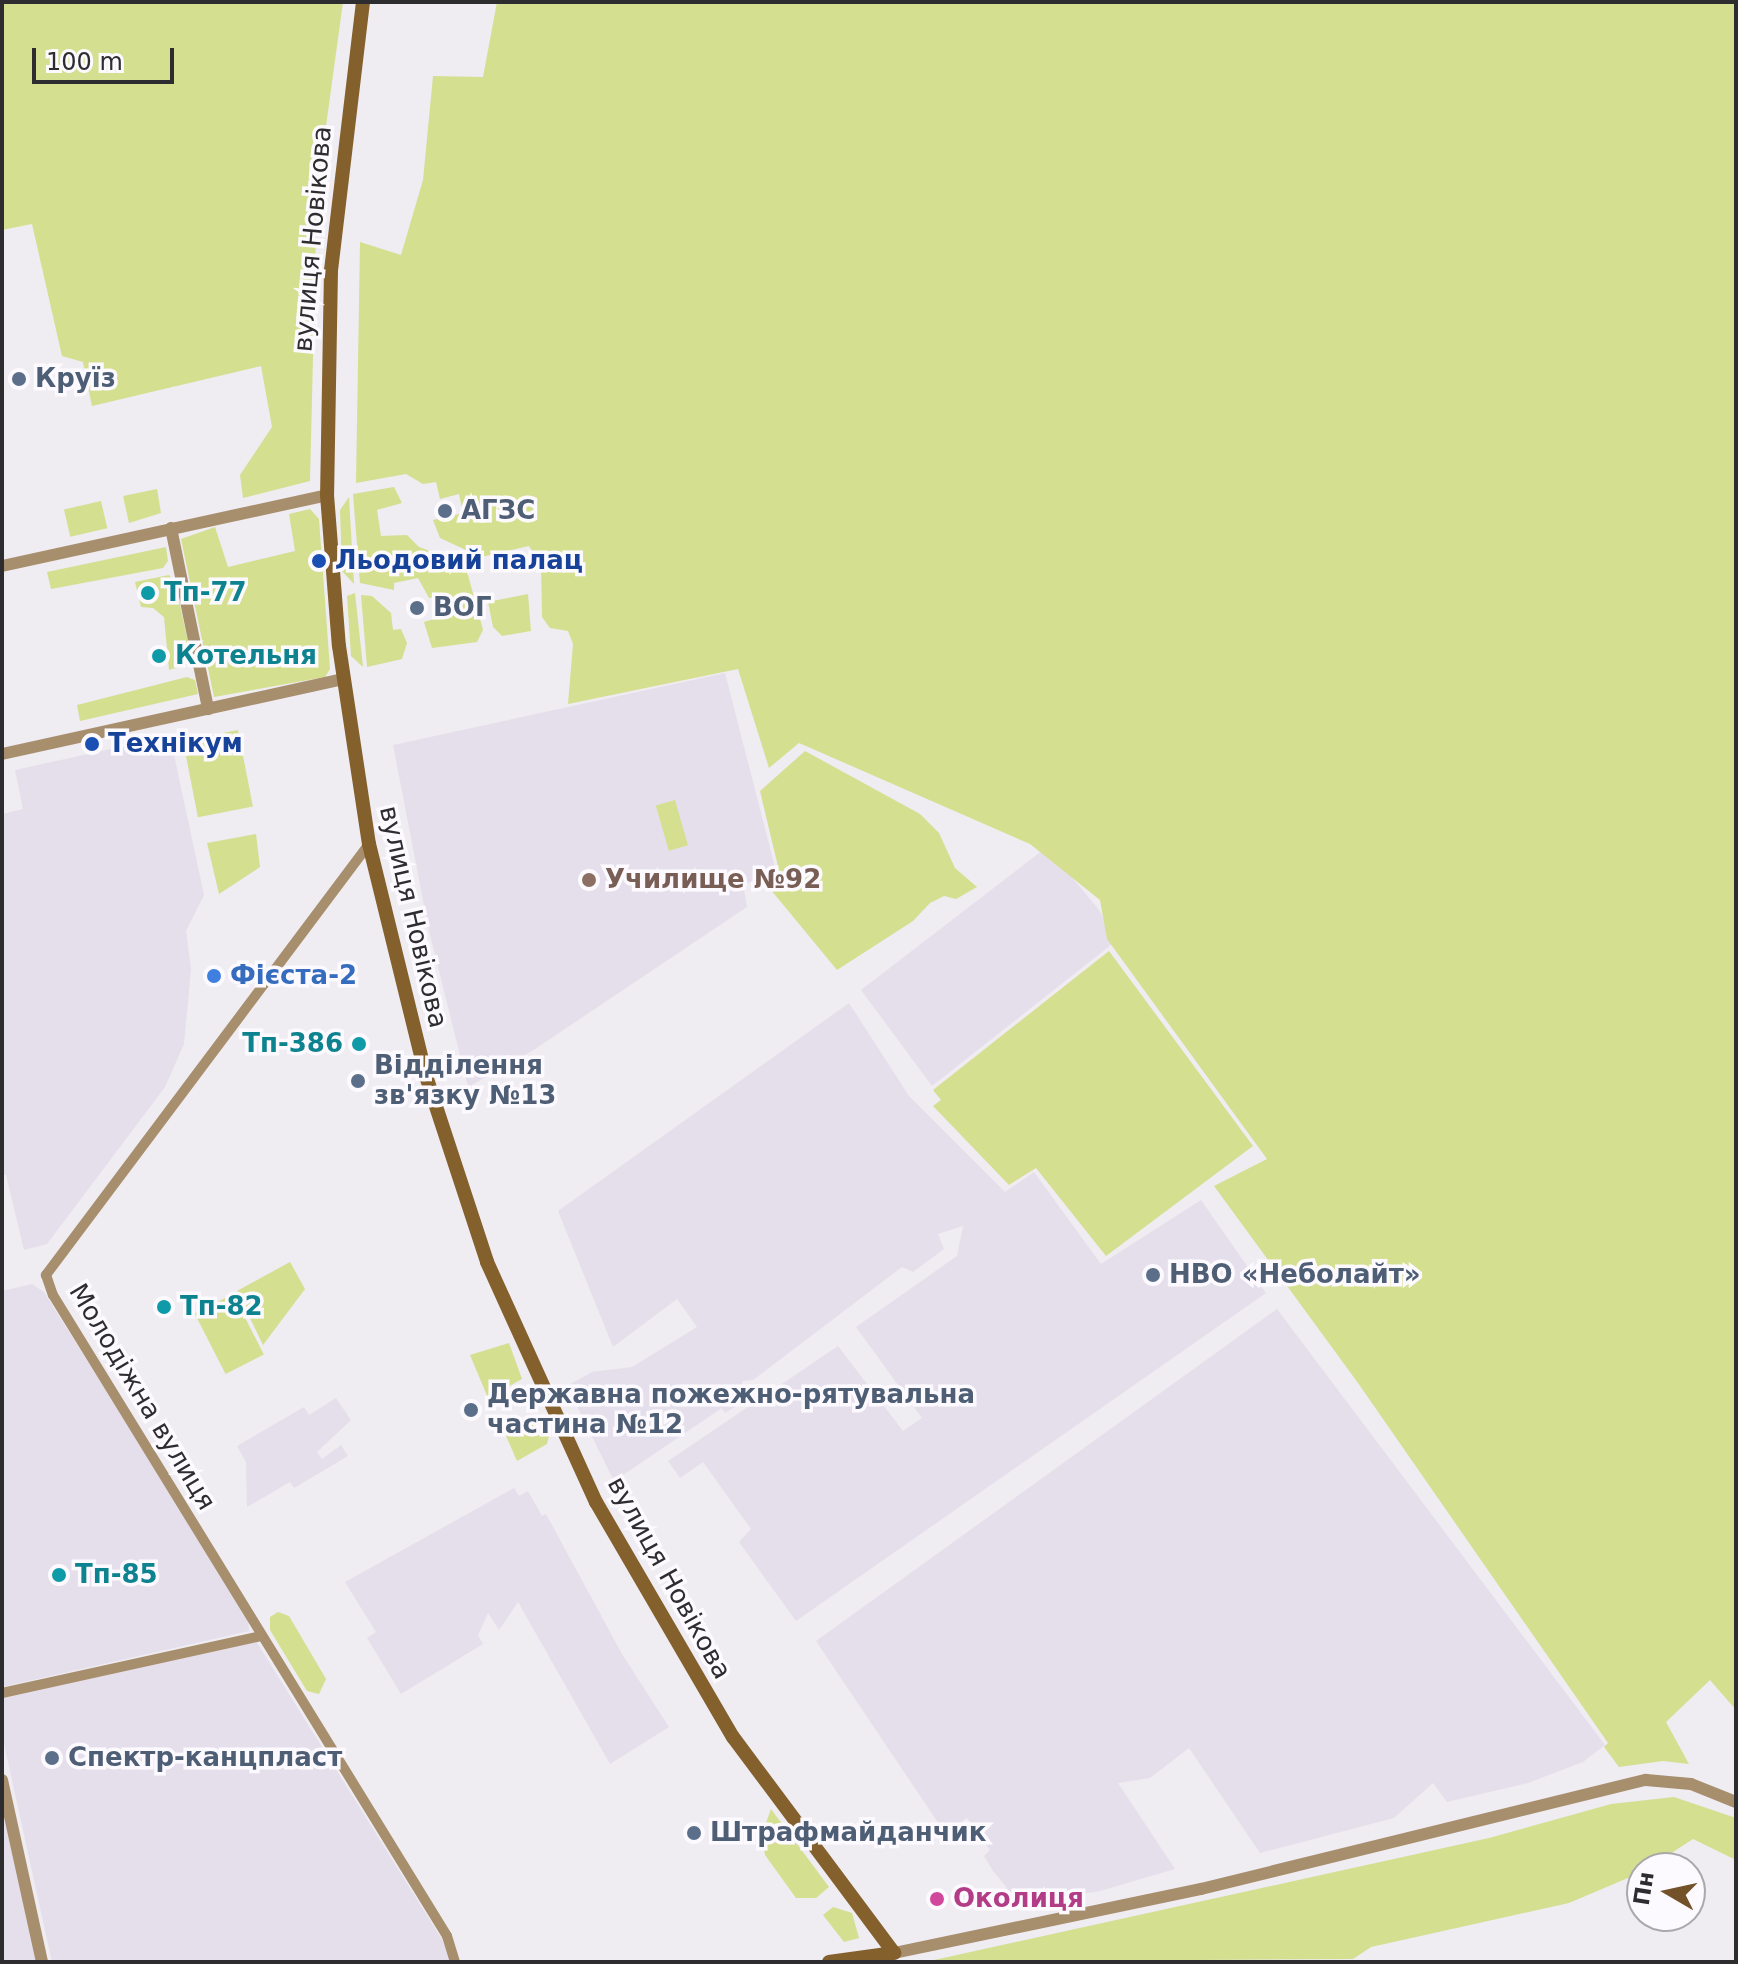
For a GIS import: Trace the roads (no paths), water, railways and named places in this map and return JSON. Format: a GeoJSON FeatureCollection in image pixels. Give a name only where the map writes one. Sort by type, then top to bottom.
{"type":"FeatureCollection","features":[{"type":"Feature","properties":{"kind":"main road","name":"вулиця Новікова"},"geometry":{"type":"LineString","coordinates":[[363,2],[331,270],[327,488],[339,646],[369,844],[426,1076],[469,1215],[516,1331],[596,1502],[733,1737],[894,1953]]}},
{"type":"Feature","properties":{"kind":"main road"},"geometry":{"type":"LineString","coordinates":[[829,1962],[894,1953]]}},
{"type":"Feature","properties":{"kind":"street"},"geometry":{"type":"LineString","coordinates":[[2,566],[171,528],[327,488]]}},
{"type":"Feature","properties":{"kind":"street"},"geometry":{"type":"LineString","coordinates":[[171,528],[208,709]]}},
{"type":"Feature","properties":{"kind":"street"},"geometry":{"type":"LineString","coordinates":[[2,754],[344,679]]}},
{"type":"Feature","properties":{"kind":"street","name":"Молодіжна вулиця"},"geometry":{"type":"LineString","coordinates":[[369,844],[46,1275],[53,1295],[447,1936],[455,1962]]}},
{"type":"Feature","properties":{"kind":"street"},"geometry":{"type":"LineString","coordinates":[[2,1693],[261,1636]]}},
{"type":"Feature","properties":{"kind":"street"},"geometry":{"type":"LineString","coordinates":[[2,1780],[42,1962]]}},
{"type":"Feature","properties":{"kind":"street"},"geometry":{"type":"LineString","coordinates":[[894,1953],[961,1942],[1432,1836],[1646,1780],[1691,1784],[1736,1802]]}},
{"type":"Feature","properties":{"kind":"place","name":"Круїз"},"geometry":{"type":"Point","coordinates":[19,379]}},
{"type":"Feature","properties":{"kind":"place","name":"АГЗС"},"geometry":{"type":"Point","coordinates":[445,511]}},
{"type":"Feature","properties":{"kind":"place","name":"Льодовий палац"},"geometry":{"type":"Point","coordinates":[319,561]}},
{"type":"Feature","properties":{"kind":"place","name":"Тп-77"},"geometry":{"type":"Point","coordinates":[148,593]}},
{"type":"Feature","properties":{"kind":"place","name":"ВОГ"},"geometry":{"type":"Point","coordinates":[417,608]}},
{"type":"Feature","properties":{"kind":"place","name":"Котельня"},"geometry":{"type":"Point","coordinates":[159,656]}},
{"type":"Feature","properties":{"kind":"place","name":"Технікум"},"geometry":{"type":"Point","coordinates":[92,744]}},
{"type":"Feature","properties":{"kind":"place","name":"Училище №92"},"geometry":{"type":"Point","coordinates":[589,880]}},
{"type":"Feature","properties":{"kind":"place","name":"Фiєста-2"},"geometry":{"type":"Point","coordinates":[214,976]}},
{"type":"Feature","properties":{"kind":"place","name":"Тп-386"},"geometry":{"type":"Point","coordinates":[359,1044]}},
{"type":"Feature","properties":{"kind":"place","name":"Відділення зв'язку №13"},"geometry":{"type":"Point","coordinates":[358,1081]}},
{"type":"Feature","properties":{"kind":"place","name":"НВО «Неболайт»"},"geometry":{"type":"Point","coordinates":[1153,1275]}},
{"type":"Feature","properties":{"kind":"place","name":"Тп-82"},"geometry":{"type":"Point","coordinates":[164,1307]}},
{"type":"Feature","properties":{"kind":"place","name":"Державна пожежно-рятувальна частина №12"},"geometry":{"type":"Point","coordinates":[471,1410]}},
{"type":"Feature","properties":{"kind":"place","name":"Тп-85"},"geometry":{"type":"Point","coordinates":[59,1575]}},
{"type":"Feature","properties":{"kind":"place","name":"Спектр-канцпласт"},"geometry":{"type":"Point","coordinates":[52,1758]}},
{"type":"Feature","properties":{"kind":"place","name":"Штрафмайданчик"},"geometry":{"type":"Point","coordinates":[694,1833]}},
{"type":"Feature","properties":{"kind":"place","name":"Околиця"},"geometry":{"type":"Point","coordinates":[937,1899]}}]}
